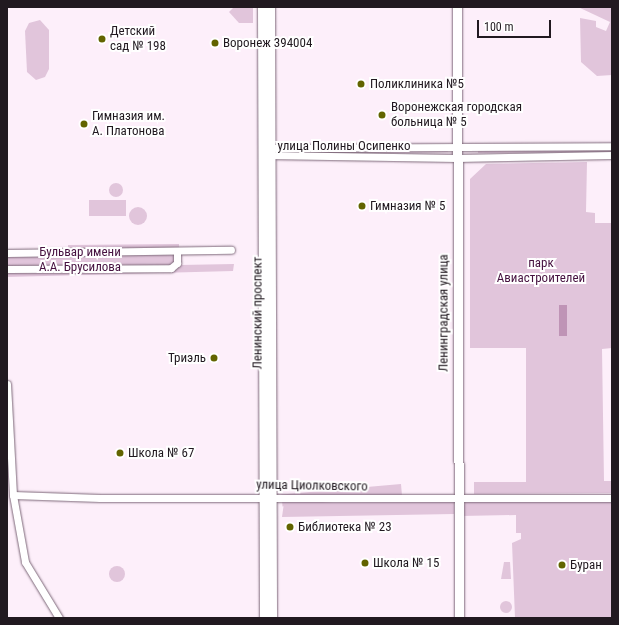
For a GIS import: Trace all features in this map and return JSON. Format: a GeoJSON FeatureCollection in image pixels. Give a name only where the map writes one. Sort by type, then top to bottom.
{"type":"FeatureCollection","features":[{"type":"Feature","properties":{"kind":"main road","name":"Ленинский проспект"},"geometry":{"type":"LineString","coordinates":[[262,7],[266,148],[267,498],[272,618]]}},
{"type":"Feature","properties":{"kind":"main road","name":"Ленинский проспект"},"geometry":{"type":"LineString","coordinates":[[264,618],[267,498],[270,157],[266,148],[270,7]]}},
{"type":"Feature","properties":{"kind":"main road","name":"Ленинградская улица"},"geometry":{"type":"LineString","coordinates":[[457,7],[456,158],[459,618]]}},
{"type":"Feature","properties":{"kind":"street","name":"улица Полины Осипенко"},"geometry":{"type":"LineString","coordinates":[[266,148],[612,146]]}},
{"type":"Feature","properties":{"kind":"street","name":"улица Полины Осипенко"},"geometry":{"type":"LineString","coordinates":[[270,157],[456,158],[612,155]]}},
{"type":"Feature","properties":{"kind":"street"},"geometry":{"type":"LineString","coordinates":[[7,253],[177,252],[231,250]]}},
{"type":"Feature","properties":{"kind":"street"},"geometry":{"type":"LineString","coordinates":[[7,269],[171,268],[177,263],[177,252]]}},
{"type":"Feature","properties":{"kind":"street"},"geometry":{"type":"LineString","coordinates":[[7,384],[13,495],[26,566],[59,618]]}},
{"type":"Feature","properties":{"kind":"street","name":"улица Циолковского"},"geometry":{"type":"LineString","coordinates":[[13,495],[267,498],[612,498]]}},
{"type":"Feature","properties":{"kind":"green space"},"geometry":{"type":"Polygon","coordinates":[[[234,7],[253,7],[253,23],[239,23],[229,12],[234,7]]]}},
{"type":"Feature","properties":{"kind":"green space"},"geometry":{"type":"Polygon","coordinates":[[[578,7],[612,7],[612,75],[597,76],[581,62],[580,18],[596,21],[596,27],[606,31],[610,22],[578,7]]]}},
{"type":"Feature","properties":{"kind":"green space"},"geometry":{"type":"Polygon","coordinates":[[[40,20],[49,30],[49,69],[45,77],[36,80],[27,72],[25,31],[29,23],[40,20]]]}},
{"type":"Feature","properties":{"kind":"green space"},"geometry":{"type":"Polygon","coordinates":[[[478,148],[612,148],[612,152],[478,153],[478,148]]]}},
{"type":"Feature","properties":{"kind":"green space"},"geometry":{"type":"Polygon","coordinates":[[[287,150],[447,150],[448,152],[288,154],[287,150]]]}},
{"type":"Feature","properties":{"kind":"green space","name":"парк Авиастроителей"},"geometry":{"type":"Polygon","coordinates":[[[587,162],[586,212],[595,213],[595,223],[612,223],[612,348],[602,349],[604,481],[612,481],[612,493],[474,494],[474,482],[526,482],[526,348],[470,348],[470,179],[486,164],[587,162]]]}},
{"type":"Feature","properties":{"kind":"green space"},"geometry":{"type":"Polygon","coordinates":[[[113,183],[119,183],[123,187],[123,193],[119,197],[113,197],[109,193],[109,187],[113,183]]]}},
{"type":"Feature","properties":{"kind":"green space"},"geometry":{"type":"Polygon","coordinates":[[[89,200],[126,200],[126,216],[89,216],[89,200]]]}},
{"type":"Feature","properties":{"kind":"green space"},"geometry":{"type":"Polygon","coordinates":[[[138,207],[144,210],[147,216],[144,222],[138,225],[132,222],[129,216],[132,210],[138,207]]]}},
{"type":"Feature","properties":{"kind":"green space","name":"Бульвар имени А.А. Брусилова"},"geometry":{"type":"Polygon","coordinates":[[[179,244],[180,265],[234,264],[233,271],[7,277],[7,252],[68,251],[68,245],[179,244]]]}},
{"type":"Feature","properties":{"kind":"green space"},"geometry":{"type":"Polygon","coordinates":[[[401,484],[402,496],[283,506],[281,494],[401,484]]]}},
{"type":"Feature","properties":{"kind":"green space"},"geometry":{"type":"Polygon","coordinates":[[[454,502],[454,514],[282,517],[284,503],[454,502]]]}},
{"type":"Feature","properties":{"kind":"green space","name":"Буран"},"geometry":{"type":"Polygon","coordinates":[[[465,502],[612,502],[612,618],[515,618],[512,543],[521,539],[521,533],[516,533],[516,515],[461,516],[465,502]]]}},
{"type":"Feature","properties":{"kind":"green space"},"geometry":{"type":"Polygon","coordinates":[[[504,562],[510,562],[511,579],[501,579],[504,562]]]}},
{"type":"Feature","properties":{"kind":"green space"},"geometry":{"type":"Polygon","coordinates":[[[117,566],[124,571],[125,574],[120,581],[117,582],[110,577],[109,574],[114,567],[117,566]]]}},
{"type":"Feature","properties":{"kind":"green space"},"geometry":{"type":"Polygon","coordinates":[[[504,601],[508,601],[512,607],[508,613],[504,613],[500,609],[500,605],[504,601]]]}},
{"type":"Feature","properties":{"kind":"shaded area"},"geometry":{"type":"Polygon","coordinates":[[[559,305],[567,305],[567,336],[559,336],[559,305]]]}},
{"type":"Feature","properties":{"kind":"place","name":"Детский сад № 198"},"geometry":{"type":"Point","coordinates":[102,39]}},
{"type":"Feature","properties":{"kind":"place","name":"Воронеж 394004"},"geometry":{"type":"Point","coordinates":[215,43]}},
{"type":"Feature","properties":{"kind":"place","name":"Поликлиника №5"},"geometry":{"type":"Point","coordinates":[361,84]}},
{"type":"Feature","properties":{"kind":"place","name":"Воронежская городская больница № 5"},"geometry":{"type":"Point","coordinates":[382,115]}},
{"type":"Feature","properties":{"kind":"place","name":"Гимназия им. А. Платонова"},"geometry":{"type":"Point","coordinates":[84,124]}},
{"type":"Feature","properties":{"kind":"place","name":"Гимназия № 5"},"geometry":{"type":"Point","coordinates":[362,206]}},
{"type":"Feature","properties":{"kind":"place","name":"Триэль"},"geometry":{"type":"Point","coordinates":[214,358]}},
{"type":"Feature","properties":{"kind":"place","name":"Школа № 67"},"geometry":{"type":"Point","coordinates":[120,453]}},
{"type":"Feature","properties":{"kind":"place","name":"Библиотека № 23"},"geometry":{"type":"Point","coordinates":[290,527]}},
{"type":"Feature","properties":{"kind":"place","name":"Школа № 15"},"geometry":{"type":"Point","coordinates":[365,563]}},
{"type":"Feature","properties":{"kind":"place","name":"Буран"},"geometry":{"type":"Point","coordinates":[562,565]}}]}
